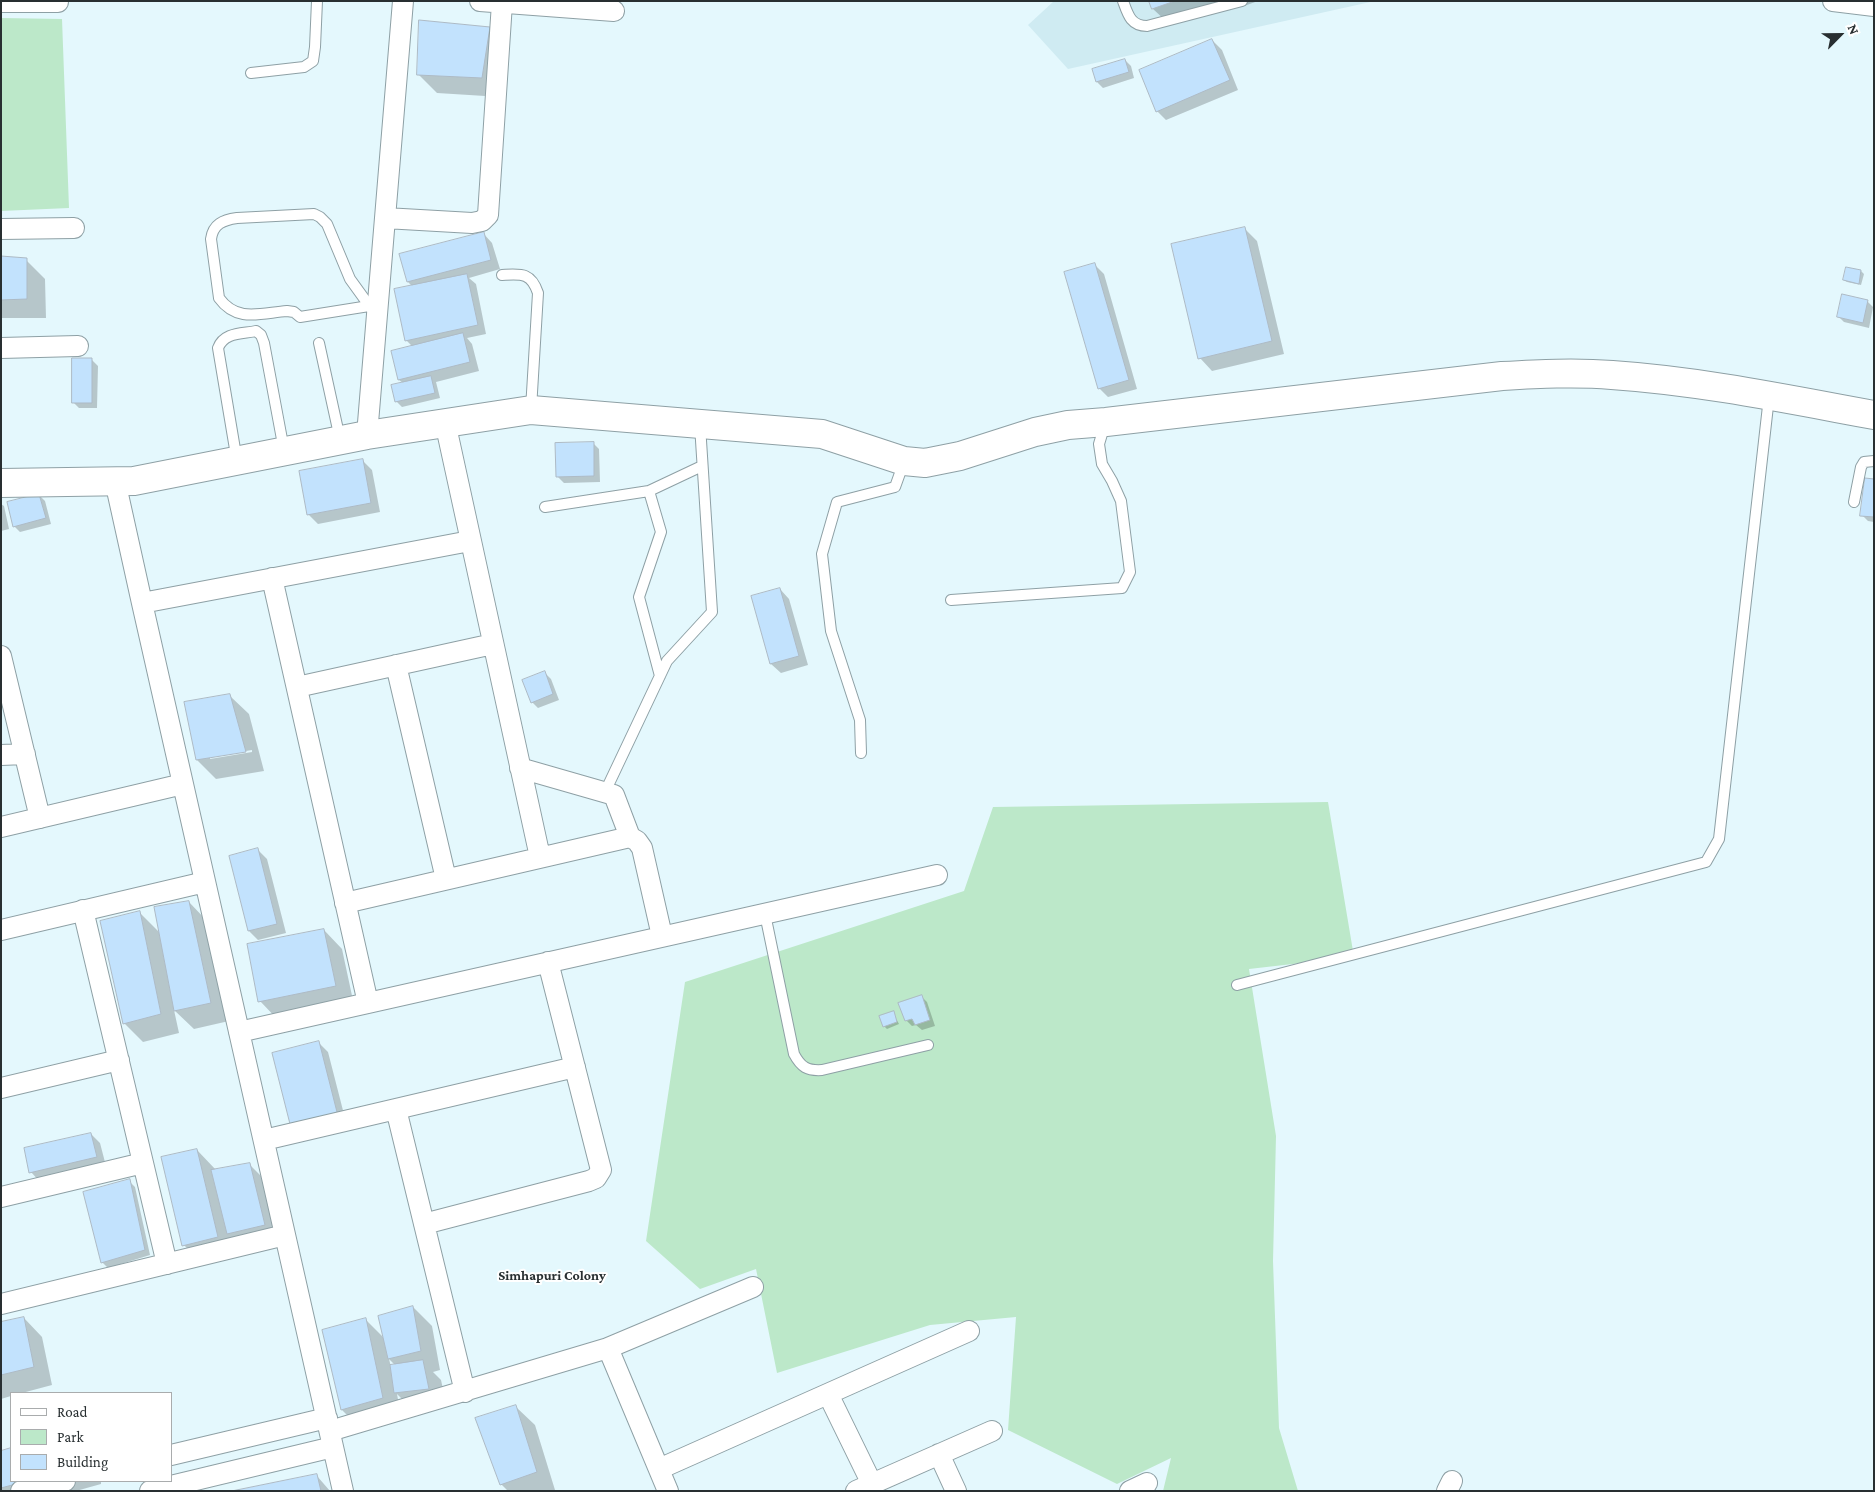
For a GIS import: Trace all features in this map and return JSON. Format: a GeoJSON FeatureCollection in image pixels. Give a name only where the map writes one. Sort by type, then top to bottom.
{"type":"FeatureCollection","features":[{"type":"Feature","properties":{"kind":"street"},"geometry":{"type":"LineString","coordinates":[[367,435],[373,311],[385,218],[403,1]]}},
{"type":"Feature","properties":{"kind":"street"},"geometry":{"type":"LineString","coordinates":[[480,1],[614,11]]}},
{"type":"Feature","properties":{"kind":"street"},"geometry":{"type":"LineString","coordinates":[[1833,1],[1874,6]]}},
{"type":"Feature","properties":{"kind":"street"},"geometry":{"type":"LineString","coordinates":[[1,2],[58,2]]}},
{"type":"Feature","properties":{"kind":"street"},"geometry":{"type":"LineString","coordinates":[[385,218],[472,223],[482,221],[488,215],[502,3]]}},
{"type":"Feature","properties":{"kind":"street"},"geometry":{"type":"LineString","coordinates":[[1,229],[74,228]]}},
{"type":"Feature","properties":{"kind":"street"},"geometry":{"type":"LineString","coordinates":[[1,348],[78,346]]}},
{"type":"Feature","properties":{"kind":"street"},"geometry":{"type":"LineString","coordinates":[[1,483],[134,481],[238,462],[367,435],[531,410],[822,434],[904,461],[925,463],[941,461],[1035,432],[1068,425],[1502,376],[1567,373],[1674,381],[1874,414]]}},
{"type":"Feature","properties":{"kind":"street"},"geometry":{"type":"LineString","coordinates":[[445,422],[540,857]]}},
{"type":"Feature","properties":{"kind":"street"},"geometry":{"type":"LineString","coordinates":[[115,481],[343,1491]]}},
{"type":"Feature","properties":{"kind":"street"},"geometry":{"type":"LineString","coordinates":[[142,602],[470,541]]}},
{"type":"Feature","properties":{"kind":"street"},"geometry":{"type":"LineString","coordinates":[[272,578],[368,1003]]}},
{"type":"Feature","properties":{"kind":"street"},"geometry":{"type":"LineString","coordinates":[[296,687],[493,644]]}},
{"type":"Feature","properties":{"kind":"street"},"geometry":{"type":"LineString","coordinates":[[1,656],[40,818]]}},
{"type":"Feature","properties":{"kind":"street"},"geometry":{"type":"LineString","coordinates":[[396,665],[446,879]]}},
{"type":"Feature","properties":{"kind":"street"},"geometry":{"type":"LineString","coordinates":[[1,755],[25,754]]}},
{"type":"Feature","properties":{"kind":"street"},"geometry":{"type":"LineString","coordinates":[[520,768],[614,795],[630,837],[637,841],[642,848],[662,936]]}},
{"type":"Feature","properties":{"kind":"street"},"geometry":{"type":"LineString","coordinates":[[1,827],[183,784]]}},
{"type":"Feature","properties":{"kind":"street"},"geometry":{"type":"LineString","coordinates":[[345,903],[630,837]]}},
{"type":"Feature","properties":{"kind":"street"},"geometry":{"type":"LineString","coordinates":[[239,1032],[937,874]]}},
{"type":"Feature","properties":{"kind":"street"},"geometry":{"type":"LineString","coordinates":[[1,930],[205,882]]}},
{"type":"Feature","properties":{"kind":"street"},"geometry":{"type":"LineString","coordinates":[[83,910],[167,1264]]}},
{"type":"Feature","properties":{"kind":"street"},"geometry":{"type":"LineString","coordinates":[[424,1224],[596,1178],[601,1170],[548,962]]}},
{"type":"Feature","properties":{"kind":"street"},"geometry":{"type":"LineString","coordinates":[[1,1088],[119,1060]]}},
{"type":"Feature","properties":{"kind":"street"},"geometry":{"type":"LineString","coordinates":[[264,1140],[575,1067]]}},
{"type":"Feature","properties":{"kind":"street"},"geometry":{"type":"LineString","coordinates":[[396,1109],[465,1392]]}},
{"type":"Feature","properties":{"kind":"street"},"geometry":{"type":"LineString","coordinates":[[1,1197],[143,1163]]}},
{"type":"Feature","properties":{"kind":"street"},"geometry":{"type":"LineString","coordinates":[[1,1304],[285,1235]]}},
{"type":"Feature","properties":{"kind":"street"},"geometry":{"type":"LineString","coordinates":[[150,1491],[187,1487],[330,1432],[608,1348],[753,1287]]}},
{"type":"Feature","properties":{"kind":"street"},"geometry":{"type":"LineString","coordinates":[[659,1469],[969,1331]]}},
{"type":"Feature","properties":{"kind":"street"},"geometry":{"type":"LineString","coordinates":[[608,1348],[668,1491]]}},
{"type":"Feature","properties":{"kind":"street"},"geometry":{"type":"LineString","coordinates":[[828,1394],[864,1487],[992,1431]]}},
{"type":"Feature","properties":{"kind":"street"},"geometry":{"type":"LineString","coordinates":[[172,1455],[330,1432]]}},
{"type":"Feature","properties":{"kind":"street"},"geometry":{"type":"LineString","coordinates":[[940,1454],[956,1491]]}},
{"type":"Feature","properties":{"kind":"street"},"geometry":{"type":"LineString","coordinates":[[21,1491],[62,1482]]}},
{"type":"Feature","properties":{"kind":"lane"},"geometry":{"type":"LineString","coordinates":[[251,73],[304,67],[313,61],[317,1]]}},
{"type":"Feature","properties":{"kind":"lane"},"geometry":{"type":"LineString","coordinates":[[1123,1],[1133,22],[1140,26],[1147,26],[1242,1]]}},
{"type":"Feature","properties":{"kind":"lane"},"geometry":{"type":"LineString","coordinates":[[314,214],[327,224],[350,279],[373,311],[300,317],[294,312],[287,311],[242,316],[224,306],[219,298],[211,239],[212,231],[217,224],[226,220],[314,214]]}},
{"type":"Feature","properties":{"kind":"lane"},"geometry":{"type":"LineString","coordinates":[[502,275],[523,274],[534,282],[538,293],[531,410]]}},
{"type":"Feature","properties":{"kind":"lane"},"geometry":{"type":"LineString","coordinates":[[238,462],[218,348],[224,338],[230,336],[256,331],[261,335],[285,452]]}},
{"type":"Feature","properties":{"kind":"lane"},"geometry":{"type":"LineString","coordinates":[[319,343],[340,440]]}},
{"type":"Feature","properties":{"kind":"lane"},"geometry":{"type":"LineString","coordinates":[[1237,984],[1706,862],[1719,839],[1769,396]]}},
{"type":"Feature","properties":{"kind":"lane"},"geometry":{"type":"LineString","coordinates":[[950,600],[1122,588],[1130,572],[1121,501],[1102,464],[1099,444],[1106,422]]}},
{"type":"Feature","properties":{"kind":"lane"},"geometry":{"type":"LineString","coordinates":[[604,792],[667,661],[712,612],[700,423]]}},
{"type":"Feature","properties":{"kind":"lane"},"geometry":{"type":"LineString","coordinates":[[861,753],[860,720],[831,631],[822,554],[837,502],[895,487],[904,461]]}},
{"type":"Feature","properties":{"kind":"lane"},"geometry":{"type":"LineString","coordinates":[[1854,502],[1861,467],[1864,462],[1874,461]]}},
{"type":"Feature","properties":{"kind":"lane"},"geometry":{"type":"LineString","coordinates":[[545,507],[649,492],[702,466]]}},
{"type":"Feature","properties":{"kind":"lane"},"geometry":{"type":"LineString","coordinates":[[649,492],[661,532],[639,597],[660,676]]}},
{"type":"Feature","properties":{"kind":"lane"},"geometry":{"type":"LineString","coordinates":[[765,914],[794,1054],[800,1065],[810,1071],[822,1070],[928,1045]]}},
{"type":"Feature","properties":{"kind":"shaded area"},"geometry":{"type":"Polygon","coordinates":[[[1054,1],[1375,1],[1068,69],[1028,25],[1054,1]]]}},
{"type":"Feature","properties":{"kind":"green space"},"geometry":{"type":"Polygon","coordinates":[[[1,18],[62,19],[69,208],[1,211],[1,18]]]}},
{"type":"Feature","properties":{"kind":"green space"},"geometry":{"type":"Polygon","coordinates":[[[1328,802],[1354,957],[1249,969],[1276,1136],[1273,1261],[1279,1428],[1298,1491],[1163,1491],[1171,1458],[1117,1484],[1008,1430],[1016,1317],[930,1325],[777,1373],[756,1269],[700,1289],[646,1241],[685,982],[964,891],[993,807],[1328,802]]]}},
{"type":"Feature","properties":{"kind":"building"},"geometry":{"type":"Polygon","coordinates":[[[1149,1],[1175,1],[1152,9],[1149,1]]]}},
{"type":"Feature","properties":{"kind":"building"},"geometry":{"type":"Polygon","coordinates":[[[419,20],[490,27],[482,78],[417,75],[419,20]]]}},
{"type":"Feature","properties":{"kind":"building"},"geometry":{"type":"Polygon","coordinates":[[[1212,39],[1230,80],[1156,112],[1139,70],[1212,39]]]}},
{"type":"Feature","properties":{"kind":"building"},"geometry":{"type":"Polygon","coordinates":[[[1125,59],[1129,72],[1096,82],[1092,69],[1125,59]]]}},
{"type":"Feature","properties":{"kind":"building"},"geometry":{"type":"Polygon","coordinates":[[[1245,227],[1272,341],[1198,359],[1171,244],[1245,227]]]}},
{"type":"Feature","properties":{"kind":"building"},"geometry":{"type":"Polygon","coordinates":[[[484,232],[491,260],[407,282],[399,254],[484,232]]]}},
{"type":"Feature","properties":{"kind":"building"},"geometry":{"type":"Polygon","coordinates":[[[1,256],[27,258],[27,299],[1,300],[1,256]]]}},
{"type":"Feature","properties":{"kind":"building"},"geometry":{"type":"Polygon","coordinates":[[[1095,263],[1129,380],[1098,389],[1064,272],[1095,263]]]}},
{"type":"Feature","properties":{"kind":"building"},"geometry":{"type":"Polygon","coordinates":[[[1846,267],[1861,270],[1859,284],[1843,280],[1846,267]]]}},
{"type":"Feature","properties":{"kind":"building"},"geometry":{"type":"Polygon","coordinates":[[[467,274],[478,325],[405,341],[394,289],[467,274]]]}},
{"type":"Feature","properties":{"kind":"building"},"geometry":{"type":"Polygon","coordinates":[[[1842,294],[1868,300],[1863,323],[1837,317],[1842,294]]]}},
{"type":"Feature","properties":{"kind":"building"},"geometry":{"type":"Polygon","coordinates":[[[463,333],[470,362],[398,380],[391,351],[463,333]]]}},
{"type":"Feature","properties":{"kind":"building"},"geometry":{"type":"Polygon","coordinates":[[[72,358],[92,358],[92,403],[72,403],[72,358]]]}},
{"type":"Feature","properties":{"kind":"building"},"geometry":{"type":"Polygon","coordinates":[[[431,376],[435,393],[395,402],[391,385],[431,376]]]}},
{"type":"Feature","properties":{"kind":"building"},"geometry":{"type":"Polygon","coordinates":[[[594,442],[594,476],[556,477],[555,443],[594,442]]]}},
{"type":"Feature","properties":{"kind":"building"},"geometry":{"type":"Polygon","coordinates":[[[363,459],[371,503],[307,515],[299,471],[363,459]]]}},
{"type":"Feature","properties":{"kind":"building"},"geometry":{"type":"Polygon","coordinates":[[[1865,478],[1874,479],[1874,517],[1860,516],[1865,478]]]}},
{"type":"Feature","properties":{"kind":"building"},"geometry":{"type":"Polygon","coordinates":[[[39,494],[46,518],[13,527],[7,502],[39,494]]]}},
{"type":"Feature","properties":{"kind":"building"},"geometry":{"type":"Polygon","coordinates":[[[780,588],[799,656],[770,664],[751,596],[780,588]]]}},
{"type":"Feature","properties":{"kind":"building"},"geometry":{"type":"Polygon","coordinates":[[[545,671],[553,694],[531,703],[522,680],[545,671]]]}},
{"type":"Feature","properties":{"kind":"building"},"geometry":{"type":"Polygon","coordinates":[[[230,694],[246,752],[196,760],[184,702],[230,694]]]}},
{"type":"Feature","properties":{"kind":"building"},"geometry":{"type":"Polygon","coordinates":[[[258,848],[277,924],[248,931],[229,856],[258,848]]]}},
{"type":"Feature","properties":{"kind":"building"},"geometry":{"type":"Polygon","coordinates":[[[189,901],[211,1003],[174,1011],[154,907],[189,901]]]}},
{"type":"Feature","properties":{"kind":"building"},"geometry":{"type":"Polygon","coordinates":[[[140,911],[161,1014],[123,1024],[100,921],[140,911]]]}},
{"type":"Feature","properties":{"kind":"building"},"geometry":{"type":"Polygon","coordinates":[[[324,929],[336,986],[258,1002],[247,944],[324,929]]]}},
{"type":"Feature","properties":{"kind":"building"},"geometry":{"type":"Polygon","coordinates":[[[922,995],[930,1020],[915,1025],[912,1019],[905,1021],[898,1003],[922,995]]]}},
{"type":"Feature","properties":{"kind":"building"},"geometry":{"type":"Polygon","coordinates":[[[894,1011],[897,1022],[883,1027],[879,1016],[894,1011]]]}},
{"type":"Feature","properties":{"kind":"building"},"geometry":{"type":"Polygon","coordinates":[[[319,1041],[338,1116],[291,1128],[272,1053],[319,1041]]]}},
{"type":"Feature","properties":{"kind":"building"},"geometry":{"type":"Polygon","coordinates":[[[91,1133],[97,1157],[29,1173],[24,1148],[91,1133]]]}},
{"type":"Feature","properties":{"kind":"building"},"geometry":{"type":"Polygon","coordinates":[[[197,1149],[218,1237],[182,1246],[161,1157],[197,1149]]]}},
{"type":"Feature","properties":{"kind":"building"},"geometry":{"type":"Polygon","coordinates":[[[250,1163],[265,1225],[227,1234],[211,1170],[250,1163]]]}},
{"type":"Feature","properties":{"kind":"building"},"geometry":{"type":"Polygon","coordinates":[[[130,1179],[145,1250],[101,1263],[83,1192],[130,1179]]]}},
{"type":"Feature","properties":{"kind":"building"},"geometry":{"type":"Polygon","coordinates":[[[413,1306],[421,1351],[388,1359],[378,1316],[413,1306]]]}},
{"type":"Feature","properties":{"kind":"building"},"geometry":{"type":"Polygon","coordinates":[[[24,1317],[34,1367],[1,1375],[1,1322],[24,1317]]]}},
{"type":"Feature","properties":{"kind":"building"},"geometry":{"type":"Polygon","coordinates":[[[366,1318],[383,1398],[341,1410],[322,1330],[366,1318]]]}},
{"type":"Feature","properties":{"kind":"building"},"geometry":{"type":"Polygon","coordinates":[[[423,1360],[429,1389],[394,1393],[390,1365],[423,1360]]]}},
{"type":"Feature","properties":{"kind":"building"},"geometry":{"type":"Polygon","coordinates":[[[516,1405],[537,1472],[500,1485],[475,1418],[516,1405]]]}},
{"type":"Feature","properties":{"kind":"building"},"geometry":{"type":"Polygon","coordinates":[[[10,1448],[10,1482],[23,1482],[1,1488],[1,1451],[10,1448]]]}},
{"type":"Feature","properties":{"kind":"building"},"geometry":{"type":"Polygon","coordinates":[[[317,1474],[321,1491],[232,1491],[317,1474]]]}},
{"type":"Feature","properties":{"kind":"district","name":"Simhapuri Colony"},"geometry":{"type":"Point","coordinates":[552,1276]}}]}
